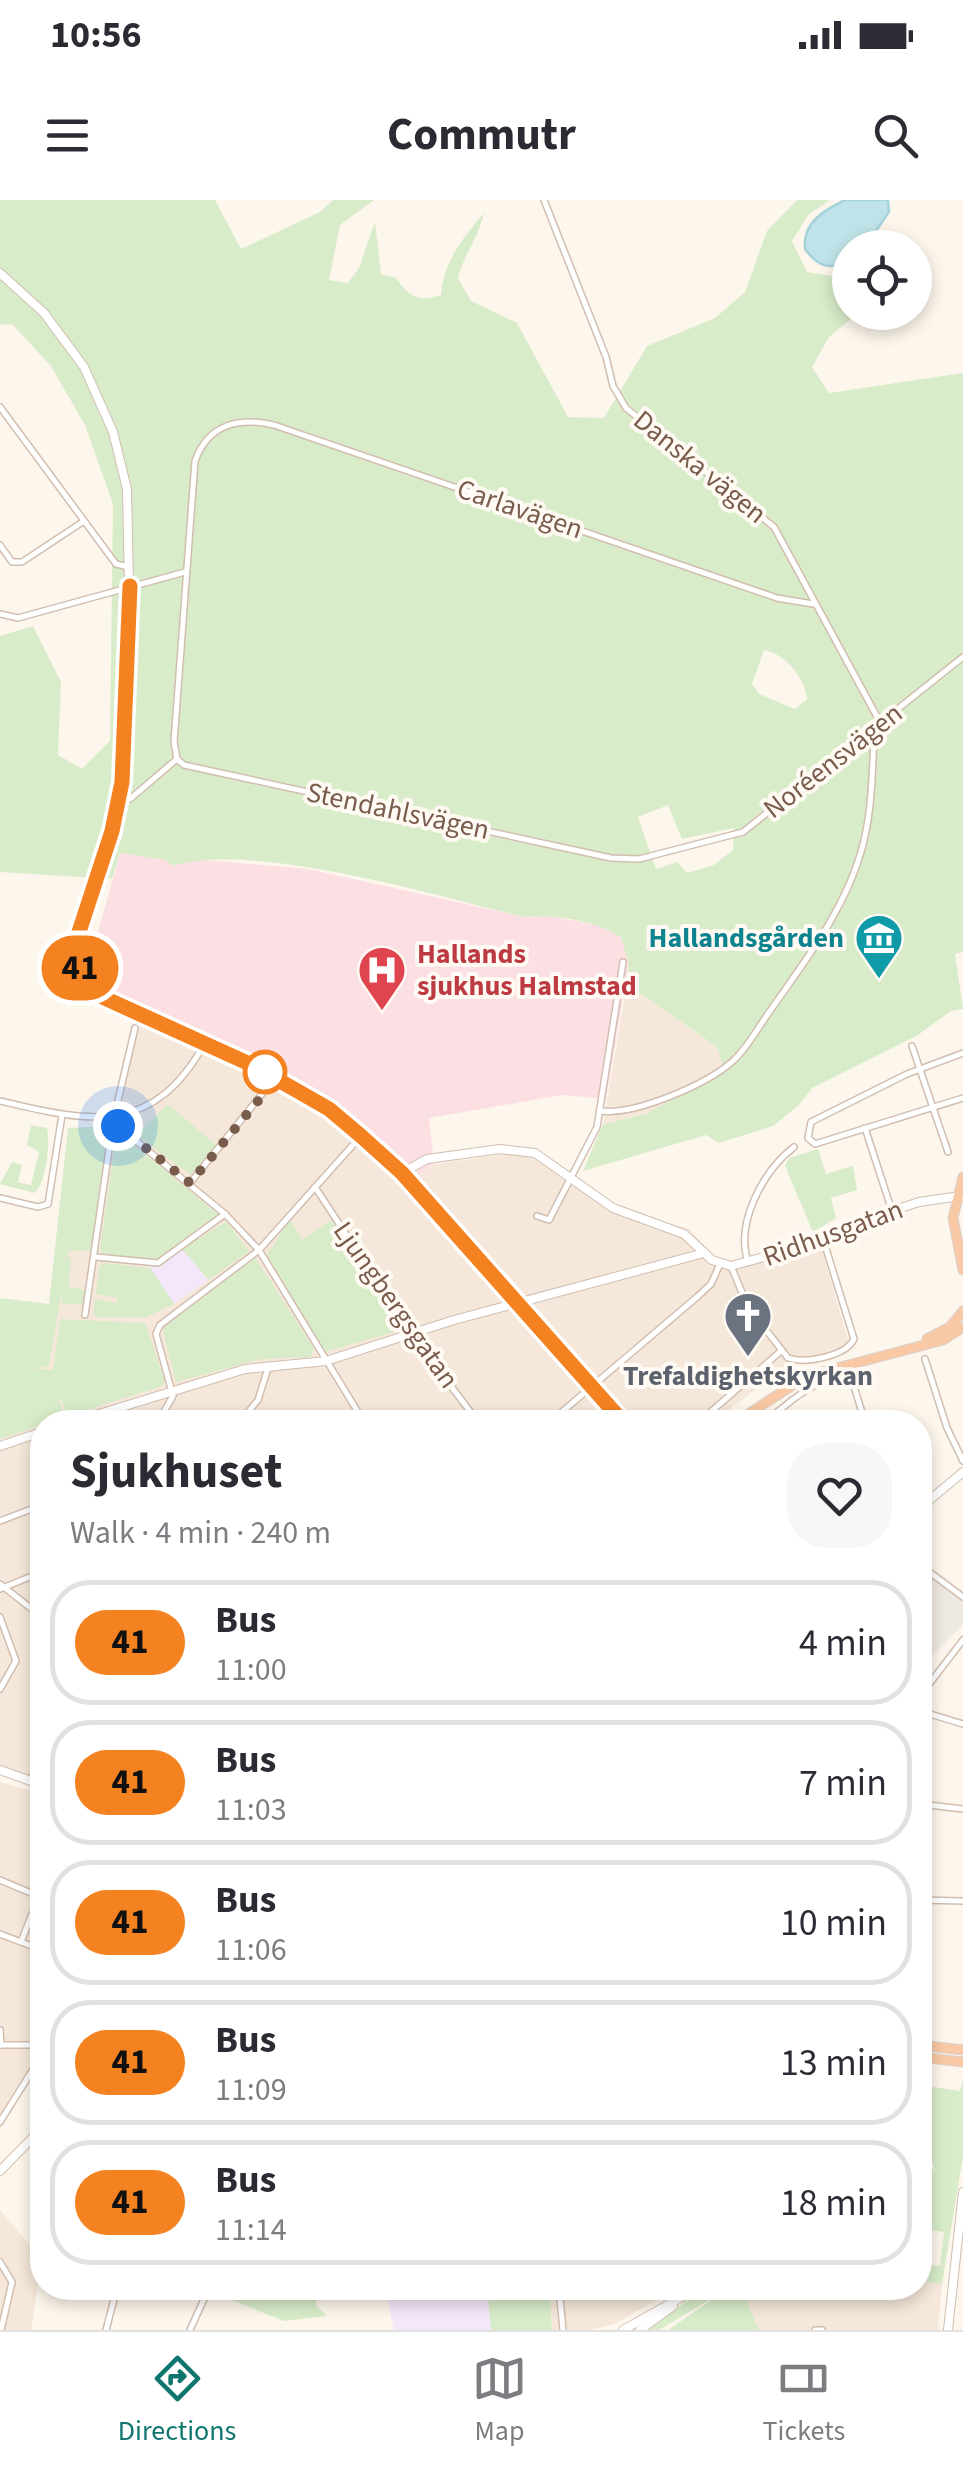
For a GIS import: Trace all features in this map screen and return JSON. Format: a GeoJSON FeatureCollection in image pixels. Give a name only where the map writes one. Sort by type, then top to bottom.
{"type":"FeatureCollection","features":[{"type":"Feature","properties":{"kind":"highway"},"geometry":{"type":"LineString","coordinates":[[963,1177],[954,1228],[963,1270]]}},
{"type":"Feature","properties":{"kind":"highway"},"geometry":{"type":"LineString","coordinates":[[755,1410],[807,1376],[905,1347],[944,1332],[962,1319]]}},
{"type":"Feature","properties":{"kind":"highway"},"geometry":{"type":"LineString","coordinates":[[932,2046],[963,2050]]}},
{"type":"Feature","properties":{"kind":"highway"},"geometry":{"type":"LineString","coordinates":[[932,2058],[963,2062]]}},
{"type":"Feature","properties":{"kind":"street","name":"Danska vägen"},"geometry":{"type":"LineString","coordinates":[[544,200],[606,357],[613,386],[626,408],[774,526],[881,724]]}},
{"type":"Feature","properties":{"kind":"street"},"geometry":{"type":"LineString","coordinates":[[0,273],[58,329],[102,405],[127,489],[130,586],[124,763],[119,801],[78,935],[80,970],[100,996],[276,1078],[329,1109],[402,1173],[612,1410]]}},
{"type":"Feature","properties":{"kind":"street"},"geometry":{"type":"LineString","coordinates":[[0,406],[116,564],[129,567]]}},
{"type":"Feature","properties":{"kind":"street","name":"Carlavägen"},"geometry":{"type":"LineString","coordinates":[[186,572],[195,460],[208,436],[226,425],[250,420],[777,598],[813,604]]}},
{"type":"Feature","properties":{"kind":"street"},"geometry":{"type":"LineString","coordinates":[[0,545],[12,562],[22,562],[84,521]]}},
{"type":"Feature","properties":{"kind":"street"},"geometry":{"type":"LineString","coordinates":[[0,622],[186,572],[174,742],[177,759],[130,799],[119,801]]}},
{"type":"Feature","properties":{"kind":"street"},"geometry":{"type":"LineString","coordinates":[[0,614],[8,619]]}},
{"type":"Feature","properties":{"kind":"street","name":"Noréensvägen"},"geometry":{"type":"LineString","coordinates":[[693,842],[744,832],[963,657]]}},
{"type":"Feature","properties":{"kind":"street"},"geometry":{"type":"LineString","coordinates":[[601,1111],[639,1108],[710,1076],[737,1058],[834,916],[860,857],[870,806],[874,738],[871,731]]}},
{"type":"Feature","properties":{"kind":"street","name":"Stendahlsvägen"},"geometry":{"type":"LineString","coordinates":[[177,759],[192,767],[611,858],[639,860],[693,842]]}},
{"type":"Feature","properties":{"kind":"street"},"geometry":{"type":"LineString","coordinates":[[537,1216],[549,1220],[601,1111],[624,962]]}},
{"type":"Feature","properties":{"kind":"street"},"geometry":{"type":"LineString","coordinates":[[116,1114],[136,1028]]}},
{"type":"Feature","properties":{"kind":"street"},"geometry":{"type":"LineString","coordinates":[[0,1100],[62,1115],[138,1111],[162,1100],[205,1043]]}},
{"type":"Feature","properties":{"kind":"street"},"geometry":{"type":"LineString","coordinates":[[912,1046],[948,1152]]}},
{"type":"Feature","properties":{"kind":"street"},"geometry":{"type":"LineString","coordinates":[[963,1052],[810,1122],[808,1138],[815,1144],[963,1098]]}},
{"type":"Feature","properties":{"kind":"street"},"geometry":{"type":"LineString","coordinates":[[190,1183],[276,1078]]}},
{"type":"Feature","properties":{"kind":"street"},"geometry":{"type":"LineString","coordinates":[[0,1198],[38,1206],[48,1204],[62,1115]]}},
{"type":"Feature","properties":{"kind":"street"},"geometry":{"type":"LineString","coordinates":[[85,1315],[113,1127],[124,1129],[190,1183],[259,1250],[357,1410]]}},
{"type":"Feature","properties":{"kind":"street"},"geometry":{"type":"LineString","coordinates":[[865,1128],[892,1211]]}},
{"type":"Feature","properties":{"kind":"street"},"geometry":{"type":"LineString","coordinates":[[163,1410],[172,1390],[156,1334],[160,1325],[259,1250],[361,1136]]}},
{"type":"Feature","properties":{"kind":"street"},"geometry":{"type":"LineString","coordinates":[[749,1264],[741,1241],[752,1208],[775,1164],[794,1146]]}},
{"type":"Feature","properties":{"kind":"street"},"geometry":{"type":"LineString","coordinates":[[402,1173],[423,1160],[508,1148],[535,1153],[572,1175],[612,1208],[684,1234],[716,1262],[713,1281],[698,1298],[565,1410]]}},
{"type":"Feature","properties":{"kind":"street","name":"Ljungbergsgatan"},"geometry":{"type":"LineString","coordinates":[[314,1186],[469,1410]]}},
{"type":"Feature","properties":{"kind":"street"},"geometry":{"type":"LineString","coordinates":[[959,1197],[963,1209]]}},
{"type":"Feature","properties":{"kind":"street","name":"Ridhusgatan"},"geometry":{"type":"LineString","coordinates":[[716,1262],[731,1266],[749,1264],[892,1211],[937,1198],[959,1197]]}},
{"type":"Feature","properties":{"kind":"street"},"geometry":{"type":"LineString","coordinates":[[96,1257],[158,1262],[226,1214]]}},
{"type":"Feature","properties":{"kind":"street"},"geometry":{"type":"LineString","coordinates":[[731,1266],[748,1307],[781,1351],[794,1361],[854,1344],[823,1239]]}},
{"type":"Feature","properties":{"kind":"street"},"geometry":{"type":"LineString","coordinates":[[119,1410],[172,1390],[268,1366],[326,1361],[412,1332],[704,1253]]}},
{"type":"Feature","properties":{"kind":"street"},"geometry":{"type":"LineString","coordinates":[[713,1410],[781,1351]]}},
{"type":"Feature","properties":{"kind":"street"},"geometry":{"type":"LineString","coordinates":[[925,1359],[946,1428],[963,1461]]}},
{"type":"Feature","properties":{"kind":"street"},"geometry":{"type":"LineString","coordinates":[[250,1410],[258,1400],[268,1366]]}},
{"type":"Feature","properties":{"kind":"street"},"geometry":{"type":"LineString","coordinates":[[781,1410],[819,1384],[843,1377],[852,1380],[861,1410]]}},
{"type":"Feature","properties":{"kind":"street"},"geometry":{"type":"LineString","coordinates":[[0,1446],[30,1436]]}},
{"type":"Feature","properties":{"kind":"street"},"geometry":{"type":"LineString","coordinates":[[932,1499],[961,1477]]}},
{"type":"Feature","properties":{"kind":"street"},"geometry":{"type":"LineString","coordinates":[[0,1520],[30,1509]]}},
{"type":"Feature","properties":{"kind":"street"},"geometry":{"type":"LineString","coordinates":[[932,1573],[963,1597]]}},
{"type":"Feature","properties":{"kind":"street"},"geometry":{"type":"LineString","coordinates":[[2,1587],[30,1576]]}},
{"type":"Feature","properties":{"kind":"street"},"geometry":{"type":"LineString","coordinates":[[2,1587],[30,1608]]}},
{"type":"Feature","properties":{"kind":"street"},"geometry":{"type":"LineString","coordinates":[[0,1616],[16,1660],[0,1689]]}},
{"type":"Feature","properties":{"kind":"street"},"geometry":{"type":"LineString","coordinates":[[932,1680],[963,1640]]}},
{"type":"Feature","properties":{"kind":"street"},"geometry":{"type":"LineString","coordinates":[[932,1715],[963,1724]]}},
{"type":"Feature","properties":{"kind":"street"},"geometry":{"type":"LineString","coordinates":[[0,1770],[30,1780]]}},
{"type":"Feature","properties":{"kind":"street"},"geometry":{"type":"LineString","coordinates":[[932,1805],[963,1808]]}},
{"type":"Feature","properties":{"kind":"street"},"geometry":{"type":"LineString","coordinates":[[0,1880],[30,1893]]}},
{"type":"Feature","properties":{"kind":"street"},"geometry":{"type":"LineString","coordinates":[[932,1900],[963,1901]]}},
{"type":"Feature","properties":{"kind":"street"},"geometry":{"type":"LineString","coordinates":[[21,1942],[30,1919]]}},
{"type":"Feature","properties":{"kind":"street"},"geometry":{"type":"LineString","coordinates":[[0,1934],[30,1945]]}},
{"type":"Feature","properties":{"kind":"street"},"geometry":{"type":"LineString","coordinates":[[0,2030],[1,2045],[30,2045]]}},
{"type":"Feature","properties":{"kind":"street"},"geometry":{"type":"LineString","coordinates":[[0,2122],[30,2074]]}},
{"type":"Feature","properties":{"kind":"street"},"geometry":{"type":"LineString","coordinates":[[0,2171],[30,2140]]}},
{"type":"Feature","properties":{"kind":"street"},"geometry":{"type":"LineString","coordinates":[[948,2330],[963,2192]]}},
{"type":"Feature","properties":{"kind":"street"},"geometry":{"type":"LineString","coordinates":[[0,2262],[12,2282],[1,2330]]}},
{"type":"Feature","properties":{"kind":"street"},"geometry":{"type":"LineString","coordinates":[[106,2330],[114,2300]]}},
{"type":"Feature","properties":{"kind":"street"},"geometry":{"type":"LineString","coordinates":[[190,2330],[204,2300]]}},
{"type":"Feature","properties":{"kind":"street"},"geometry":{"type":"LineString","coordinates":[[560,2300],[563,2330]]}},
{"type":"Feature","properties":{"kind":"street"},"geometry":{"type":"LineString","coordinates":[[623,2330],[677,2300]]}},
{"type":"Feature","properties":{"kind":"street"},"geometry":{"type":"LineString","coordinates":[[640,2330],[681,2300]]}},
{"type":"Feature","properties":{"kind":"shaded area","name":"Hallands sjukhus Halmstad"},"geometry":{"type":"Polygon","coordinates":[[[120,853],[166,860],[173,866],[195,859],[308,869],[525,917],[550,916],[603,926],[621,937],[629,964],[606,1099],[563,1095],[429,1118],[434,1164],[404,1187],[350,1135],[281,1085],[195,1043],[140,1025],[145,1006],[105,990],[94,972],[92,954],[120,853]]]}},
{"type":"Feature","properties":{"kind":"shaded area"},"geometry":{"type":"Polygon","coordinates":[[[627,984],[718,1048],[724,1071],[646,1114],[603,1124],[627,984]]]}},
{"type":"Feature","properties":{"kind":"shaded area"},"geometry":{"type":"Polygon","coordinates":[[[140,1025],[195,1043],[281,1085],[350,1135],[403,1186],[428,1165],[511,1153],[539,1160],[627,1211],[689,1229],[717,1259],[735,1264],[819,1239],[850,1347],[782,1369],[729,1410],[30,1410],[30,1775],[0,1765],[0,1368],[24,1372],[49,1364],[80,1127],[116,1130],[117,1109],[140,1025]]]}},
{"type":"Feature","properties":{"kind":"shaded area"},"geometry":{"type":"Polygon","coordinates":[[[182,1249],[208,1280],[174,1304],[150,1268],[182,1249]]]}},
{"type":"Feature","properties":{"kind":"shaded area"},"geometry":{"type":"Polygon","coordinates":[[[932,1577],[963,1602],[963,1625],[932,1656],[932,1577]]]}},
{"type":"Feature","properties":{"kind":"shaded area"},"geometry":{"type":"Polygon","coordinates":[[[0,1782],[30,1791],[30,2082],[0,2129],[0,1782]]]}},
{"type":"Feature","properties":{"kind":"shaded area"},"geometry":{"type":"Polygon","coordinates":[[[0,2210],[30,2245],[30,2300],[36,2300],[31,2330],[0,2330],[0,2210]]]}},
{"type":"Feature","properties":{"kind":"shaded area"},"geometry":{"type":"Polygon","coordinates":[[[932,2283],[942,2284],[938,2330],[759,2330],[746,2300],[932,2300],[932,2283]]]}},
{"type":"Feature","properties":{"kind":"shaded area"},"geometry":{"type":"Polygon","coordinates":[[[387,2300],[496,2300],[488,2301],[491,2330],[394,2330],[387,2300]]]}},
{"type":"Feature","properties":{"kind":"shaded area"},"geometry":{"type":"Polygon","coordinates":[[[551,2300],[656,2300],[615,2324],[589,2330],[552,2330],[551,2300]]]}},
{"type":"Feature","properties":{"kind":"green space"},"geometry":{"type":"Polygon","coordinates":[[[0,200],[215,200],[241,249],[320,212],[333,200],[374,200],[340,225],[329,280],[348,283],[359,268],[375,222],[381,274],[396,278],[415,296],[426,298],[441,295],[450,261],[484,213],[458,278],[471,301],[517,323],[568,417],[604,418],[647,346],[715,318],[745,292],[767,231],[797,200],[830,200],[808,215],[792,241],[807,272],[832,276],[832,330],[837,330],[829,337],[812,367],[829,393],[963,373],[963,952],[955,954],[963,1009],[951,1011],[918,1035],[812,1088],[799,1105],[773,1126],[719,1143],[706,1135],[583,1171],[603,1124],[646,1114],[724,1070],[717,1047],[627,984],[629,964],[621,937],[610,931],[575,920],[525,917],[347,874],[251,860],[209,860],[173,866],[166,860],[120,853],[112,879],[0,872],[0,636],[33,626],[61,682],[58,755],[82,769],[110,741],[113,504],[85,425],[51,366],[13,325],[0,324],[0,200]],[[764,650],[752,684],[759,694],[795,709],[807,699],[803,683],[787,662],[764,650]],[[668,805],[638,817],[656,869],[677,862],[687,873],[714,865],[733,850],[734,828],[682,839],[668,805]]]}},
{"type":"Feature","properties":{"kind":"green space"},"geometry":{"type":"Polygon","coordinates":[[[168,1104],[216,1145],[191,1175],[136,1135],[168,1104]]]}},
{"type":"Feature","properties":{"kind":"green space"},"geometry":{"type":"Polygon","coordinates":[[[31,1125],[47,1128],[48,1135],[45,1171],[35,1193],[0,1184],[12,1162],[22,1165],[18,1182],[31,1185],[39,1152],[27,1145],[31,1125]]]}},
{"type":"Feature","properties":{"kind":"green space"},"geometry":{"type":"Polygon","coordinates":[[[108,1126],[93,1250],[68,1251],[69,1287],[85,1290],[89,1276],[84,1305],[62,1303],[62,1291],[49,1365],[35,1369],[53,1370],[60,1319],[145,1323],[165,1381],[162,1386],[87,1410],[65,1410],[58,1394],[62,1410],[30,1410],[30,1429],[0,1439],[0,1298],[49,1304],[68,1128],[108,1126]]]}},
{"type":"Feature","properties":{"kind":"green space"},"geometry":{"type":"Polygon","coordinates":[[[117,1131],[218,1214],[154,1261],[105,1255],[100,1250],[117,1131]]]}},
{"type":"Feature","properties":{"kind":"green space"},"geometry":{"type":"Polygon","coordinates":[[[818,1149],[826,1174],[853,1166],[857,1190],[831,1198],[836,1218],[813,1232],[785,1166],[789,1158],[818,1149]]]}},
{"type":"Feature","properties":{"kind":"green space"},"geometry":{"type":"Polygon","coordinates":[[[290,1219],[302,1239],[332,1220],[401,1330],[325,1352],[267,1255],[290,1219]]]}},
{"type":"Feature","properties":{"kind":"green space"},"geometry":{"type":"Polygon","coordinates":[[[226,1222],[249,1251],[209,1280],[182,1249],[226,1222]]]}},
{"type":"Feature","properties":{"kind":"green space"},"geometry":{"type":"Polygon","coordinates":[[[255,1257],[314,1349],[310,1357],[261,1359],[176,1382],[162,1327],[255,1257]]]}},
{"type":"Feature","properties":{"kind":"green space"},"geometry":{"type":"Polygon","coordinates":[[[104,1263],[150,1268],[174,1304],[147,1317],[98,1318],[93,1313],[95,1299],[116,1303],[118,1298],[96,1294],[99,1266],[104,1263]]]}},
{"type":"Feature","properties":{"kind":"green space"},"geometry":{"type":"Polygon","coordinates":[[[963,2079],[963,2156],[942,2284],[932,2283],[932,2265],[940,2266],[944,2232],[932,2230],[932,2087],[960,2091],[963,2079]]]}},
{"type":"Feature","properties":{"kind":"green space"},"geometry":{"type":"Polygon","coordinates":[[[232,2300],[317,2300],[316,2305],[327,2316],[284,2321],[232,2300]]]}},
{"type":"Feature","properties":{"kind":"green space"},"geometry":{"type":"Polygon","coordinates":[[[551,2300],[552,2330],[491,2330],[488,2301],[551,2300]]]}},
{"type":"Feature","properties":{"kind":"green space"},"geometry":{"type":"Polygon","coordinates":[[[689,2300],[709,2300],[659,2330],[645,2330],[689,2300]]]}},
{"type":"Feature","properties":{"kind":"green space"},"geometry":{"type":"Polygon","coordinates":[[[712,2300],[746,2300],[759,2330],[668,2330],[712,2300]]]}},
{"type":"Feature","properties":{"kind":"water"},"geometry":{"type":"Polygon","coordinates":[[[845,200],[888,200],[889,212],[877,230],[832,230],[832,265],[815,260],[805,249],[807,232],[822,213],[845,200]]]}},
{"type":"Feature","properties":{"kind":"bus line","name":"41"},"geometry":{"type":"LineString","coordinates":[[130,586],[124,763],[112,831],[78,935],[76,953],[83,977],[92,990],[109,1001],[230,1054],[329,1109],[402,1173],[612,1410]]}},
{"type":"Feature","properties":{"kind":"place","name":"Hallandsgården"},"geometry":{"type":"Point","coordinates":[879,980]}},
{"type":"Feature","properties":{"kind":"place","name":"Hallands sjukhus Halmstad"},"geometry":{"type":"Point","coordinates":[382,1012]}},
{"type":"Feature","properties":{"kind":"place","name":"Trefaldighetskyrkan"},"geometry":{"type":"Point","coordinates":[748,1358]}},
{"type":"Feature","properties":{"kind":"route"},"geometry":{"type":"LineString","coordinates":[[118,1126],[190,1183],[276,1078],[265,1072]]}}]}
